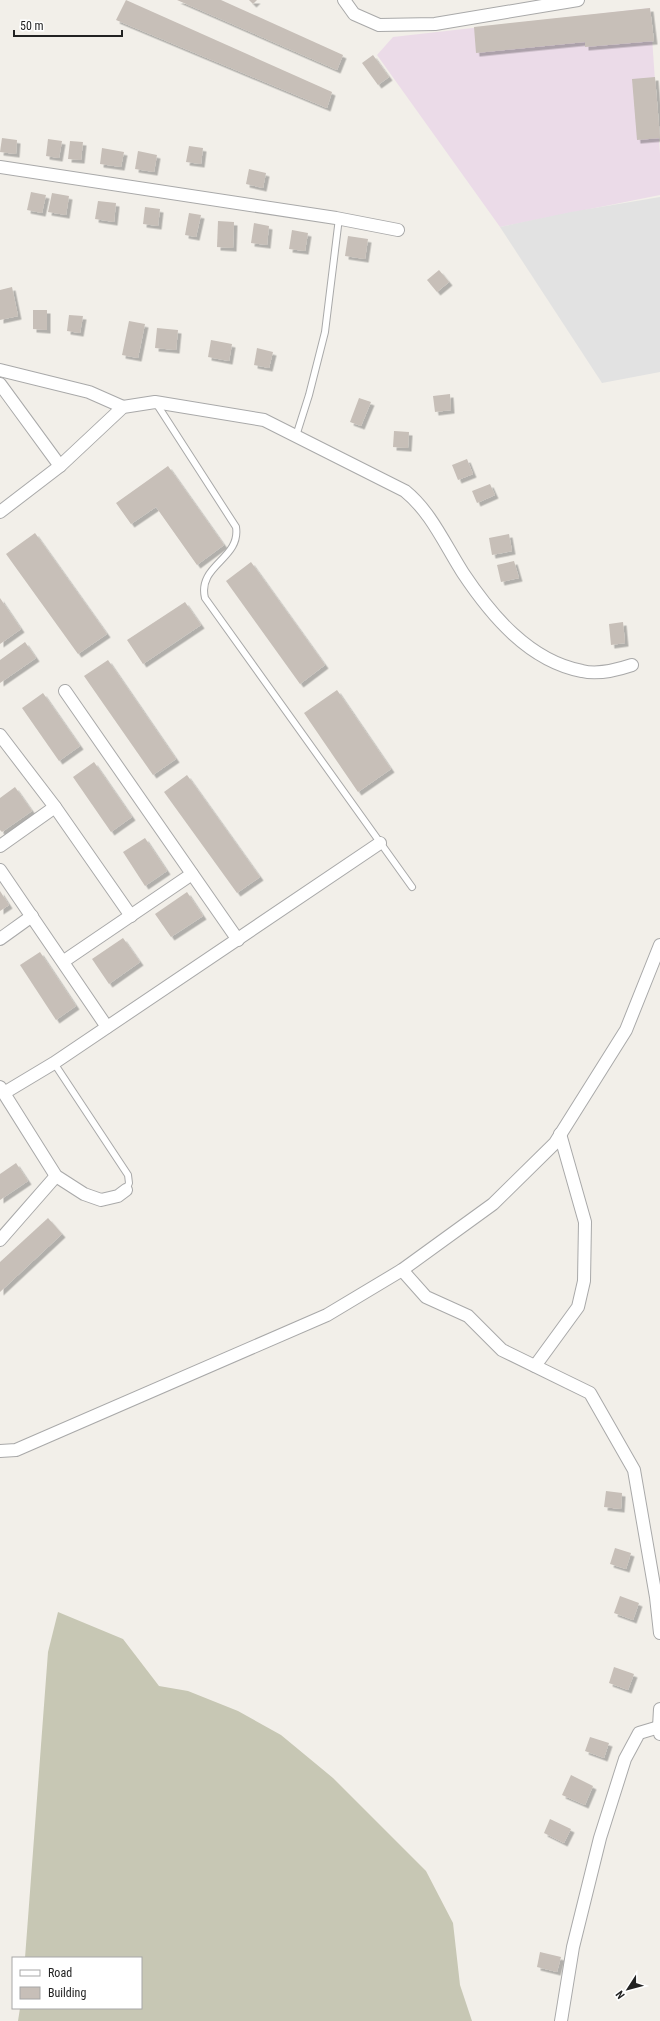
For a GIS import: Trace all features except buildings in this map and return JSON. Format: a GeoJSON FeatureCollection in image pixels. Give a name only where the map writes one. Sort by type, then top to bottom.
{"type":"FeatureCollection","features":[{"type":"Feature","properties":{"kind":"street"},"geometry":{"type":"LineString","coordinates":[[344,0],[354,14],[379,25],[435,24],[578,0]]}},
{"type":"Feature","properties":{"kind":"street"},"geometry":{"type":"LineString","coordinates":[[0,167],[339,218],[398,230]]}},
{"type":"Feature","properties":{"kind":"street"},"geometry":{"type":"LineString","coordinates":[[0,370],[89,392],[123,407],[155,402],[264,420],[405,491],[418,501],[464,574],[509,631],[551,662],[583,672],[614,671],[632,665]]}},
{"type":"Feature","properties":{"kind":"street"},"geometry":{"type":"LineString","coordinates":[[0,384],[60,466]]}},
{"type":"Feature","properties":{"kind":"street"},"geometry":{"type":"LineString","coordinates":[[0,512],[60,466],[123,407]]}},
{"type":"Feature","properties":{"kind":"street"},"geometry":{"type":"LineString","coordinates":[[65,691],[238,940]]}},
{"type":"Feature","properties":{"kind":"street"},"geometry":{"type":"LineString","coordinates":[[0,735],[55,807],[131,916]]}},
{"type":"Feature","properties":{"kind":"street"},"geometry":{"type":"LineString","coordinates":[[0,846],[55,807]]}},
{"type":"Feature","properties":{"kind":"street"},"geometry":{"type":"LineString","coordinates":[[126,1190],[118,1196],[101,1200],[84,1194],[56,1176],[2,1090],[54,1063],[380,843]]}},
{"type":"Feature","properties":{"kind":"street"},"geometry":{"type":"LineString","coordinates":[[0,870],[64,961],[107,1027]]}},
{"type":"Feature","properties":{"kind":"street"},"geometry":{"type":"LineString","coordinates":[[64,961],[192,874]]}},
{"type":"Feature","properties":{"kind":"street"},"geometry":{"type":"LineString","coordinates":[[0,939],[32,916]]}},
{"type":"Feature","properties":{"kind":"street"},"geometry":{"type":"LineString","coordinates":[[0,1451],[16,1450],[327,1314],[402,1270],[493,1204],[555,1143],[626,1030],[660,945]]}},
{"type":"Feature","properties":{"kind":"street"},"geometry":{"type":"LineString","coordinates":[[535,1366],[578,1307],[584,1281],[585,1222],[560,1134]]}},
{"type":"Feature","properties":{"kind":"street"},"geometry":{"type":"LineString","coordinates":[[0,1240],[56,1176]]}},
{"type":"Feature","properties":{"kind":"street"},"geometry":{"type":"LineString","coordinates":[[402,1270],[426,1297],[468,1316],[502,1350],[590,1393],[634,1470],[656,1597],[660,1633]]}},
{"type":"Feature","properties":{"kind":"street"},"geometry":{"type":"LineString","coordinates":[[561,2021],[578,1926],[600,1838],[625,1759],[639,1733],[659,1730],[660,1709]]}},
{"type":"Feature","properties":{"kind":"lane"},"geometry":{"type":"LineString","coordinates":[[296,436],[326,332],[339,218]]}},
{"type":"Feature","properties":{"kind":"lane"},"geometry":{"type":"LineString","coordinates":[[155,402],[236,527],[238,536],[235,545],[206,577],[202,588],[204,598],[412,888]]}},
{"type":"Feature","properties":{"kind":"lane"},"geometry":{"type":"LineString","coordinates":[[54,1063],[128,1175],[129,1183],[126,1190]]}},
{"type":"Feature","properties":{"kind":"shaded area"},"geometry":{"type":"Polygon","coordinates":[[[650,8],[660,154],[660,195],[500,227],[377,55],[393,37],[650,8]]]}},
{"type":"Feature","properties":{"kind":"shaded area"},"geometry":{"type":"Polygon","coordinates":[[[660,197],[660,372],[602,383],[500,227],[571,212],[660,197]]]}},
{"type":"Feature","properties":{"kind":"shaded area"},"geometry":{"type":"Polygon","coordinates":[[[58,1612],[123,1639],[159,1686],[188,1691],[238,1711],[281,1735],[333,1778],[426,1871],[453,1923],[460,1985],[472,2021],[18,2021],[20,2009],[142,2009],[142,1957],[25,1957],[48,1652],[58,1612]]]}}]}
